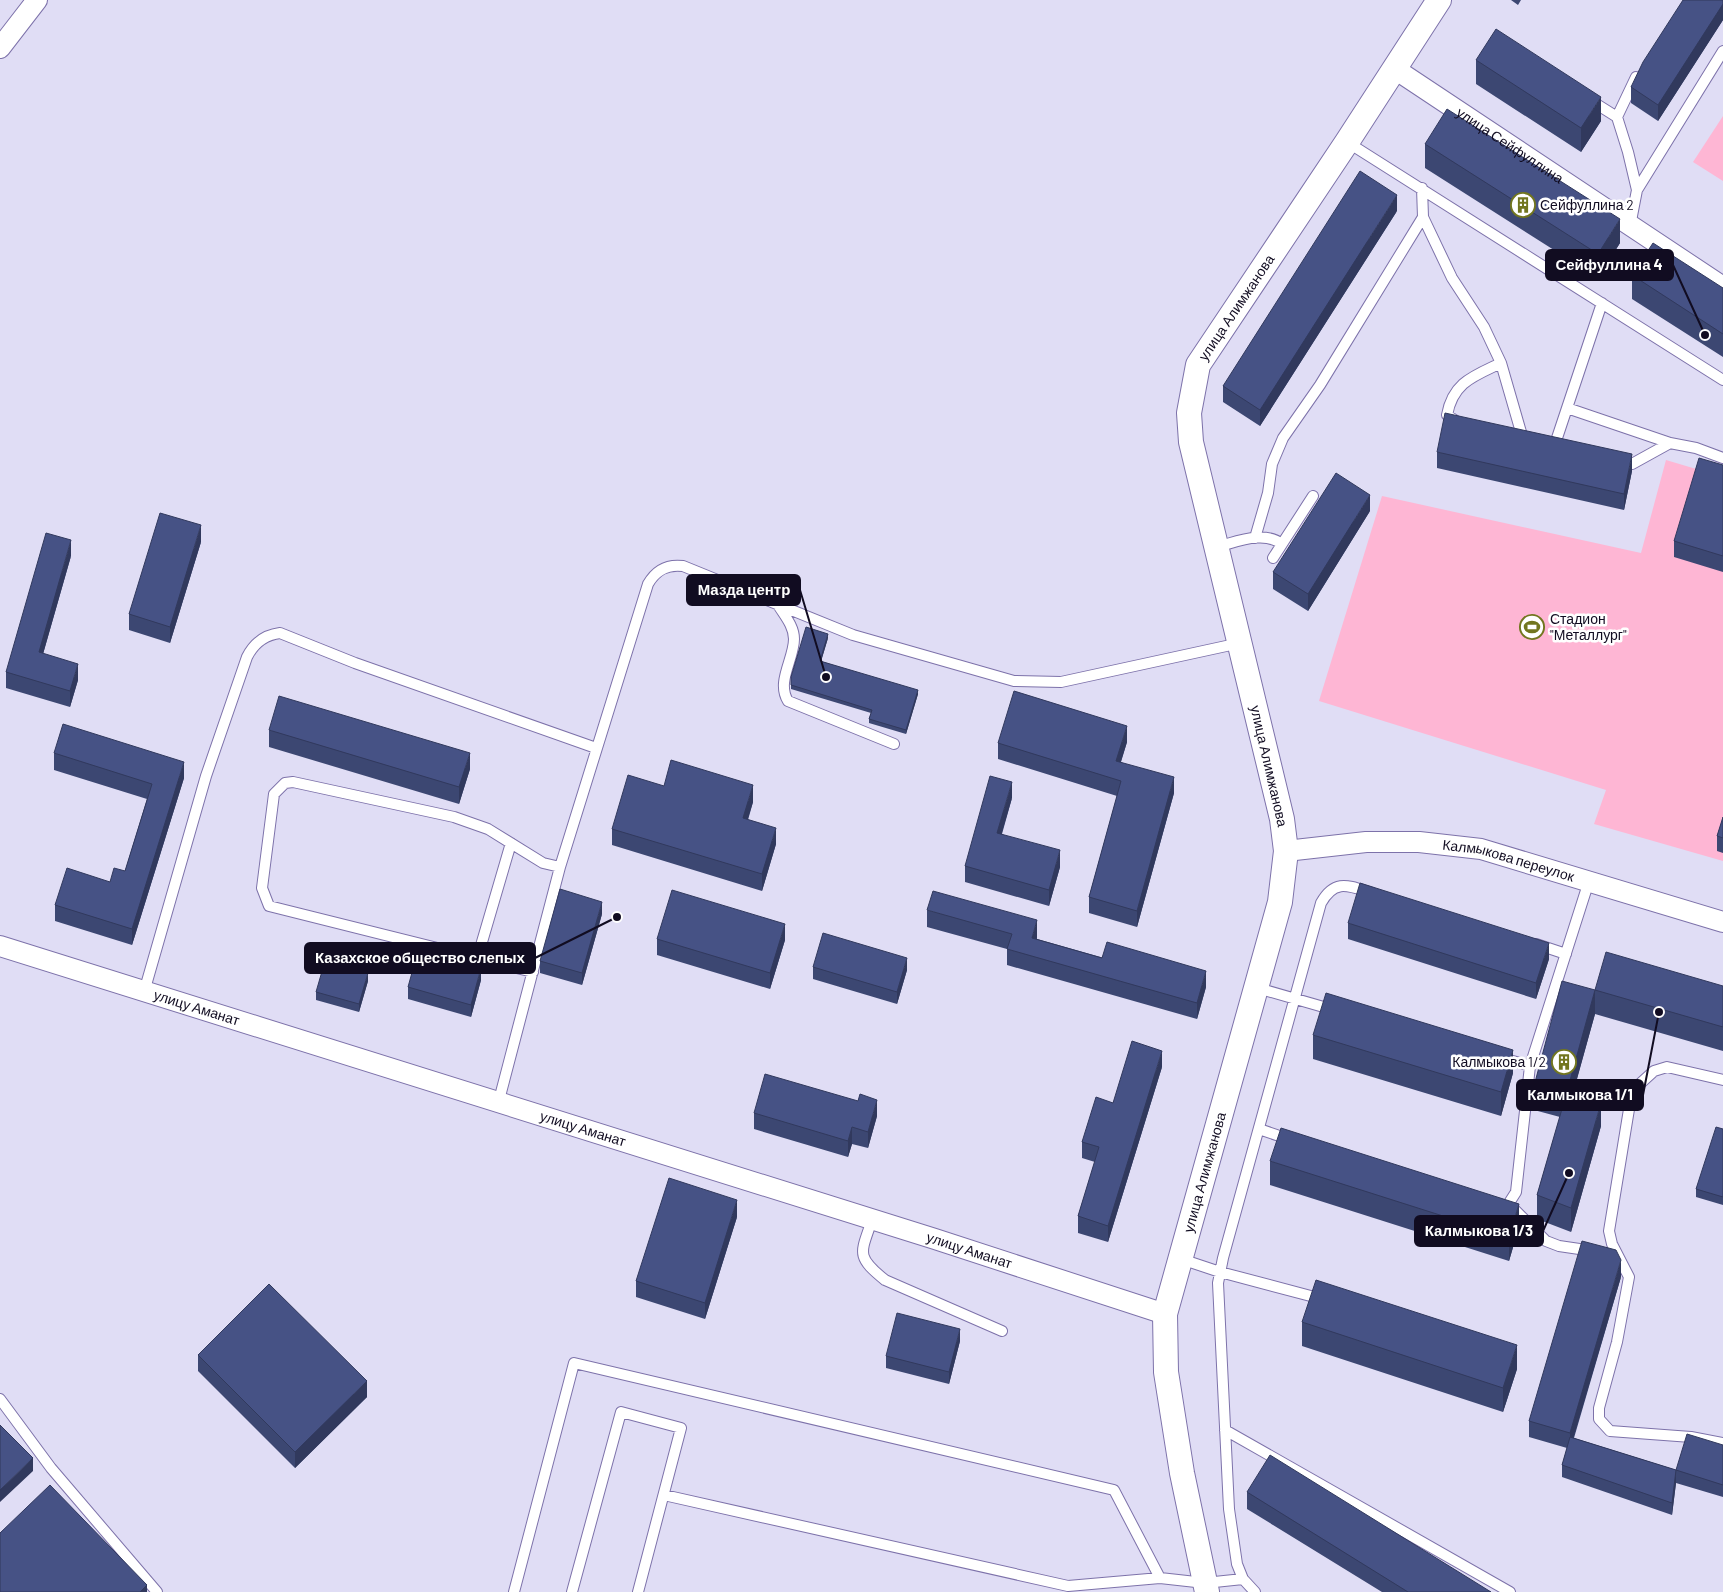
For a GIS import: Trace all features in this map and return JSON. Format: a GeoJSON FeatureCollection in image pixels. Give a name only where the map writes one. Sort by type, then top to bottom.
{"type":"FeatureCollection","features":[{"type":"Feature","properties":{"kind":"street"},"geometry":{"type":"LineString","coordinates":[[0,48],[37,0]]}},
{"type":"Feature","properties":{"kind":"street","name":"улица Алимжанова"},"geometry":{"type":"LineString","coordinates":[[1206,1587],[1182,1473],[1166,1372],[1165,1314],[1254,987],[1280,902],[1286,851],[1282,819],[1191,442],[1189,413],[1198,365],[1439,0]]}},
{"type":"Feature","properties":{"kind":"street","name":"улица Сейфуллина"},"geometry":{"type":"LineString","coordinates":[[1395,69],[1723,287]]}},
{"type":"Feature","properties":{"kind":"street","name":"Калмыкова переулок"},"geometry":{"type":"LineString","coordinates":[[1286,851],[1366,842],[1419,842],[1481,849],[1723,922]]}},
{"type":"Feature","properties":{"kind":"street","name":"улицу Аманат"},"geometry":{"type":"LineString","coordinates":[[0,946],[1165,1314]]}},
{"type":"Feature","properties":{"kind":"lane"},"geometry":{"type":"LineString","coordinates":[[1630,226],[1637,190],[1723,51]]}},
{"type":"Feature","properties":{"kind":"lane"},"geometry":{"type":"LineString","coordinates":[[1637,190],[1617,118],[1639,71]]}},
{"type":"Feature","properties":{"kind":"lane"},"geometry":{"type":"LineString","coordinates":[[1581,94],[1617,118]]}},
{"type":"Feature","properties":{"kind":"lane"},"geometry":{"type":"LineString","coordinates":[[1347,142],[1723,380]]}},
{"type":"Feature","properties":{"kind":"lane"},"geometry":{"type":"LineString","coordinates":[[1422,188],[1423,217],[1452,278],[1484,327],[1501,363],[1523,439]]}},
{"type":"Feature","properties":{"kind":"lane"},"geometry":{"type":"LineString","coordinates":[[1255,538],[1268,493],[1272,464],[1284,438],[1320,385],[1423,217]]}},
{"type":"Feature","properties":{"kind":"lane"},"geometry":{"type":"LineString","coordinates":[[1555,447],[1602,303]]}},
{"type":"Feature","properties":{"kind":"lane"},"geometry":{"type":"LineString","coordinates":[[1463,426],[1447,414],[1449,404],[1464,381],[1501,363]]}},
{"type":"Feature","properties":{"kind":"lane"},"geometry":{"type":"LineString","coordinates":[[1567,408],[1670,443],[1696,448],[1723,458]]}},
{"type":"Feature","properties":{"kind":"lane"},"geometry":{"type":"LineString","coordinates":[[1612,460],[1632,464],[1670,443]]}},
{"type":"Feature","properties":{"kind":"lane"},"geometry":{"type":"LineString","coordinates":[[1273,558],[1313,496]]}},
{"type":"Feature","properties":{"kind":"lane"},"geometry":{"type":"LineString","coordinates":[[1216,547],[1255,538],[1274,538],[1282,544]]}},
{"type":"Feature","properties":{"kind":"lane"},"geometry":{"type":"LineString","coordinates":[[498,1104],[560,867],[648,584],[656,574],[669,565],[682,566],[854,635],[1014,680],[1040,683],[1061,682],[1240,642]]}},
{"type":"Feature","properties":{"kind":"lane"},"geometry":{"type":"LineString","coordinates":[[777,603],[792,627],[794,638],[783,688],[788,701],[894,744]]}},
{"type":"Feature","properties":{"kind":"lane"},"geometry":{"type":"LineString","coordinates":[[144,992],[206,776],[247,657],[252,647],[270,635],[280,633],[355,663],[596,748]]}},
{"type":"Feature","properties":{"kind":"lane"},"geometry":{"type":"LineString","coordinates":[[533,972],[269,906],[262,888],[274,794],[285,783],[293,782],[454,817],[488,829],[543,863],[560,867]]}},
{"type":"Feature","properties":{"kind":"lane"},"geometry":{"type":"LineString","coordinates":[[477,959],[512,843]]}},
{"type":"Feature","properties":{"kind":"lane"},"geometry":{"type":"LineString","coordinates":[[1486,1204],[1498,1207],[1508,1203],[1516,1192],[1530,1066],[1589,881]]}},
{"type":"Feature","properties":{"kind":"lane"},"geometry":{"type":"LineString","coordinates":[[1255,1592],[1242,1579],[1237,1564],[1230,1509],[1217,1302],[1220,1272],[1321,903],[1326,894],[1335,887],[1344,885],[1381,896]]}},
{"type":"Feature","properties":{"kind":"lane"},"geometry":{"type":"LineString","coordinates":[[1529,942],[1566,954]]}},
{"type":"Feature","properties":{"kind":"lane"},"geometry":{"type":"LineString","coordinates":[[1254,987],[1342,1012]]}},
{"type":"Feature","properties":{"kind":"lane"},"geometry":{"type":"LineString","coordinates":[[1492,1055],[1530,1066]]}},
{"type":"Feature","properties":{"kind":"lane"},"geometry":{"type":"LineString","coordinates":[[1723,1080],[1667,1067],[1654,1071],[1632,1091],[1609,1231],[1618,1257],[1629,1277],[1616,1342],[1598,1408],[1599,1419],[1610,1431],[1691,1437],[1723,1443]]}},
{"type":"Feature","properties":{"kind":"lane"},"geometry":{"type":"LineString","coordinates":[[1259,1129],[1306,1145]]}},
{"type":"Feature","properties":{"kind":"lane"},"geometry":{"type":"LineString","coordinates":[[1508,1203],[1546,1241],[1559,1246],[1618,1257]]}},
{"type":"Feature","properties":{"kind":"lane"},"geometry":{"type":"LineString","coordinates":[[872,1220],[862,1252],[865,1263],[874,1271],[885,1280],[1002,1331]]}},
{"type":"Feature","properties":{"kind":"lane"},"geometry":{"type":"LineString","coordinates":[[1181,1259],[1220,1272],[1334,1302]]}},
{"type":"Feature","properties":{"kind":"lane"},"geometry":{"type":"LineString","coordinates":[[514,1592],[574,1363],[1114,1490],[1160,1578]]}},
{"type":"Feature","properties":{"kind":"lane"},"geometry":{"type":"LineString","coordinates":[[0,1399],[51,1468],[157,1592]]}},
{"type":"Feature","properties":{"kind":"lane"},"geometry":{"type":"LineString","coordinates":[[572,1592],[620,1412],[681,1428],[638,1592]]}},
{"type":"Feature","properties":{"kind":"lane"},"geometry":{"type":"LineString","coordinates":[[1225,1430],[1510,1592]]}},
{"type":"Feature","properties":{"kind":"lane"},"geometry":{"type":"LineString","coordinates":[[664,1495],[1068,1586],[1160,1578],[1206,1587],[1242,1579]]}},
{"type":"Feature","properties":{"kind":"shaded area"},"geometry":{"type":"Polygon","coordinates":[[[1723,116],[1723,181],[1693,162],[1723,116]]]}},
{"type":"Feature","properties":{"kind":"shaded area","name":"Стадион \"Металлург\""},"geometry":{"type":"Polygon","coordinates":[[[1666,460],[1723,477],[1723,861],[1594,824],[1606,790],[1319,701],[1382,496],[1641,553],[1666,460]]]}},
{"type":"Feature","properties":{"kind":"building"},"geometry":{"type":"Polygon","coordinates":[[[1683,0],[1723,0],[1723,4],[1658,105],[1631,87],[1643,62],[1683,0]]]}},
{"type":"Feature","properties":{"kind":"building"},"geometry":{"type":"Polygon","coordinates":[[[1496,29],[1601,97],[1581,128],[1476,60],[1496,29]]]}},
{"type":"Feature","properties":{"kind":"building"},"geometry":{"type":"Polygon","coordinates":[[[1447,109],[1620,219],[1598,254],[1425,144],[1447,109]]]}},
{"type":"Feature","properties":{"kind":"building"},"geometry":{"type":"Polygon","coordinates":[[[1360,171],[1397,195],[1260,410],[1223,386],[1360,171]]]}},
{"type":"Feature","properties":{"kind":"building"},"geometry":{"type":"Polygon","coordinates":[[[1653,243],[1723,288],[1723,334],[1632,275],[1653,243]]]}},
{"type":"Feature","properties":{"kind":"building"},"geometry":{"type":"Polygon","coordinates":[[[1445,413],[1632,454],[1624,494],[1437,452],[1445,413]]]}},
{"type":"Feature","properties":{"kind":"building"},"geometry":{"type":"Polygon","coordinates":[[[1699,458],[1723,465],[1723,556],[1674,541],[1699,458]]]}},
{"type":"Feature","properties":{"kind":"building"},"geometry":{"type":"Polygon","coordinates":[[[1336,473],[1370,495],[1308,594],[1273,572],[1336,473]]]}},
{"type":"Feature","properties":{"kind":"building"},"geometry":{"type":"Polygon","coordinates":[[[160,513],[201,525],[170,627],[129,614],[160,513]]]}},
{"type":"Feature","properties":{"kind":"building"},"geometry":{"type":"Polygon","coordinates":[[[46,533],[71,540],[39,652],[78,664],[70,691],[6,672],[46,533]]]}},
{"type":"Feature","properties":{"kind":"building"},"geometry":{"type":"Polygon","coordinates":[[[806,627],[828,634],[820,661],[918,690],[906,730],[869,719],[872,710],[791,685],[791,677],[806,627]]]}},
{"type":"Feature","properties":{"kind":"building"},"geometry":{"type":"Polygon","coordinates":[[[1014,691],[1127,726],[1116,761],[1174,777],[1137,911],[1089,897],[1121,781],[998,743],[1014,691]]]}},
{"type":"Feature","properties":{"kind":"building"},"geometry":{"type":"Polygon","coordinates":[[[279,696],[470,753],[459,787],[269,730],[279,696]]]}},
{"type":"Feature","properties":{"kind":"building"},"geometry":{"type":"Polygon","coordinates":[[[63,724],[184,762],[132,929],[55,905],[67,868],[110,882],[114,868],[125,871],[152,784],[54,753],[63,724]]]}},
{"type":"Feature","properties":{"kind":"building"},"geometry":{"type":"Polygon","coordinates":[[[671,760],[753,785],[743,818],[776,828],[762,874],[612,829],[628,775],[664,786],[671,760]]]}},
{"type":"Feature","properties":{"kind":"building"},"geometry":{"type":"Polygon","coordinates":[[[990,776],[1012,782],[997,833],[1060,850],[1049,890],[965,866],[990,776]]]}},
{"type":"Feature","properties":{"kind":"building"},"geometry":{"type":"Polygon","coordinates":[[[1723,817],[1723,838],[1717,836],[1723,817]]]}},
{"type":"Feature","properties":{"kind":"building"},"geometry":{"type":"Polygon","coordinates":[[[1360,883],[1549,943],[1536,983],[1348,923],[1360,883]]]}},
{"type":"Feature","properties":{"kind":"building"},"geometry":{"type":"Polygon","coordinates":[[[560,889],[602,902],[582,973],[540,961],[560,889]]]}},
{"type":"Feature","properties":{"kind":"building"},"geometry":{"type":"Polygon","coordinates":[[[672,890],[785,924],[770,973],[657,939],[672,890]]]}},
{"type":"Feature","properties":{"kind":"building"},"geometry":{"type":"Polygon","coordinates":[[[933,891],[1037,920],[1032,938],[1102,958],[1107,942],[1206,971],[1197,1003],[1007,949],[1012,934],[927,910],[933,891]]]}},
{"type":"Feature","properties":{"kind":"building"},"geometry":{"type":"Polygon","coordinates":[[[823,933],[907,958],[897,992],[813,967],[823,933]]]}},
{"type":"Feature","properties":{"kind":"building"},"geometry":{"type":"Polygon","coordinates":[[[418,951],[481,968],[471,1005],[408,987],[418,951]]]}},
{"type":"Feature","properties":{"kind":"building"},"geometry":{"type":"Polygon","coordinates":[[[1606,952],[1723,986],[1723,1027],[1595,990],[1606,952]]]}},
{"type":"Feature","properties":{"kind":"building"},"geometry":{"type":"Polygon","coordinates":[[[325,961],[368,973],[359,1004],[316,992],[325,961]]]}},
{"type":"Feature","properties":{"kind":"building","name":"Калмыкова 1/2"},"geometry":{"type":"Polygon","coordinates":[[[1562,981],[1595,990],[1566,1095],[1534,1086],[1562,981]]]}},
{"type":"Feature","properties":{"kind":"building"},"geometry":{"type":"Polygon","coordinates":[[[1326,993],[1513,1050],[1501,1092],[1313,1035],[1326,993]]]}},
{"type":"Feature","properties":{"kind":"building"},"geometry":{"type":"Polygon","coordinates":[[[1132,1041],[1162,1051],[1108,1226],[1078,1216],[1099,1147],[1082,1142],[1096,1097],[1113,1103],[1132,1041]]]}},
{"type":"Feature","properties":{"kind":"building"},"geometry":{"type":"Polygon","coordinates":[[[765,1074],[858,1101],[860,1094],[877,1100],[868,1132],[852,1127],[848,1141],[754,1113],[765,1074]]]}},
{"type":"Feature","properties":{"kind":"building"},"geometry":{"type":"Polygon","coordinates":[[[1566,1095],[1601,1103],[1571,1208],[1537,1195],[1566,1095]]]}},
{"type":"Feature","properties":{"kind":"building"},"geometry":{"type":"Polygon","coordinates":[[[1716,1127],[1723,1129],[1723,1197],[1696,1189],[1716,1127]]]}},
{"type":"Feature","properties":{"kind":"building"},"geometry":{"type":"Polygon","coordinates":[[[1281,1128],[1519,1204],[1509,1237],[1270,1161],[1281,1128]]]}},
{"type":"Feature","properties":{"kind":"building"},"geometry":{"type":"Polygon","coordinates":[[[669,1178],[737,1200],[705,1303],[636,1281],[669,1178]]]}},
{"type":"Feature","properties":{"kind":"building"},"geometry":{"type":"Polygon","coordinates":[[[1582,1241],[1616,1250],[1621,1260],[1570,1433],[1529,1421],[1582,1241]]]}},
{"type":"Feature","properties":{"kind":"building"},"geometry":{"type":"Polygon","coordinates":[[[1316,1280],[1517,1345],[1503,1388],[1302,1322],[1316,1280]]]}},
{"type":"Feature","properties":{"kind":"building"},"geometry":{"type":"Polygon","coordinates":[[[269,1284],[367,1381],[295,1452],[198,1355],[269,1284]]]}},
{"type":"Feature","properties":{"kind":"building"},"geometry":{"type":"Polygon","coordinates":[[[897,1313],[960,1329],[949,1372],[886,1356],[897,1313]]]}},
{"type":"Feature","properties":{"kind":"building"},"geometry":{"type":"Polygon","coordinates":[[[0,1425],[33,1458],[0,1490],[0,1425]]]}},
{"type":"Feature","properties":{"kind":"building"},"geometry":{"type":"Polygon","coordinates":[[[1687,1434],[1723,1445],[1723,1485],[1676,1470],[1687,1434]]]}},
{"type":"Feature","properties":{"kind":"building"},"geometry":{"type":"Polygon","coordinates":[[[1570,1437],[1676,1470],[1672,1503],[1562,1465],[1570,1437]]]}},
{"type":"Feature","properties":{"kind":"building"},"geometry":{"type":"Polygon","coordinates":[[[1270,1455],[1491,1592],[1408,1592],[1247,1492],[1270,1455]]]}},
{"type":"Feature","properties":{"kind":"building"},"geometry":{"type":"Polygon","coordinates":[[[50,1485],[147,1585],[140,1592],[0,1592],[0,1533],[50,1485]]]}},
{"type":"Feature","properties":{"kind":"place","name":"Сейфуллина 2"},"geometry":{"type":"Point","coordinates":[1523,205]}},
{"type":"Feature","properties":{"kind":"place","name":"Сейфуллина 4"},"geometry":{"type":"Point","coordinates":[1705,335]}},
{"type":"Feature","properties":{"kind":"place","name":"Стадион \"Металлург\""},"geometry":{"type":"Point","coordinates":[1532,627]}},
{"type":"Feature","properties":{"kind":"place","name":"Мазда центр"},"geometry":{"type":"Point","coordinates":[826,677]}},
{"type":"Feature","properties":{"kind":"place","name":"Казахское общество слепых"},"geometry":{"type":"Point","coordinates":[617,917]}},
{"type":"Feature","properties":{"kind":"place","name":"Калмыкова 1/1"},"geometry":{"type":"Point","coordinates":[1659,1012]}},
{"type":"Feature","properties":{"kind":"place","name":"Калмыкова 1/2"},"geometry":{"type":"Point","coordinates":[1564,1062]}},
{"type":"Feature","properties":{"kind":"place","name":"Калмыкова 1/3"},"geometry":{"type":"Point","coordinates":[1569,1173]}}]}
